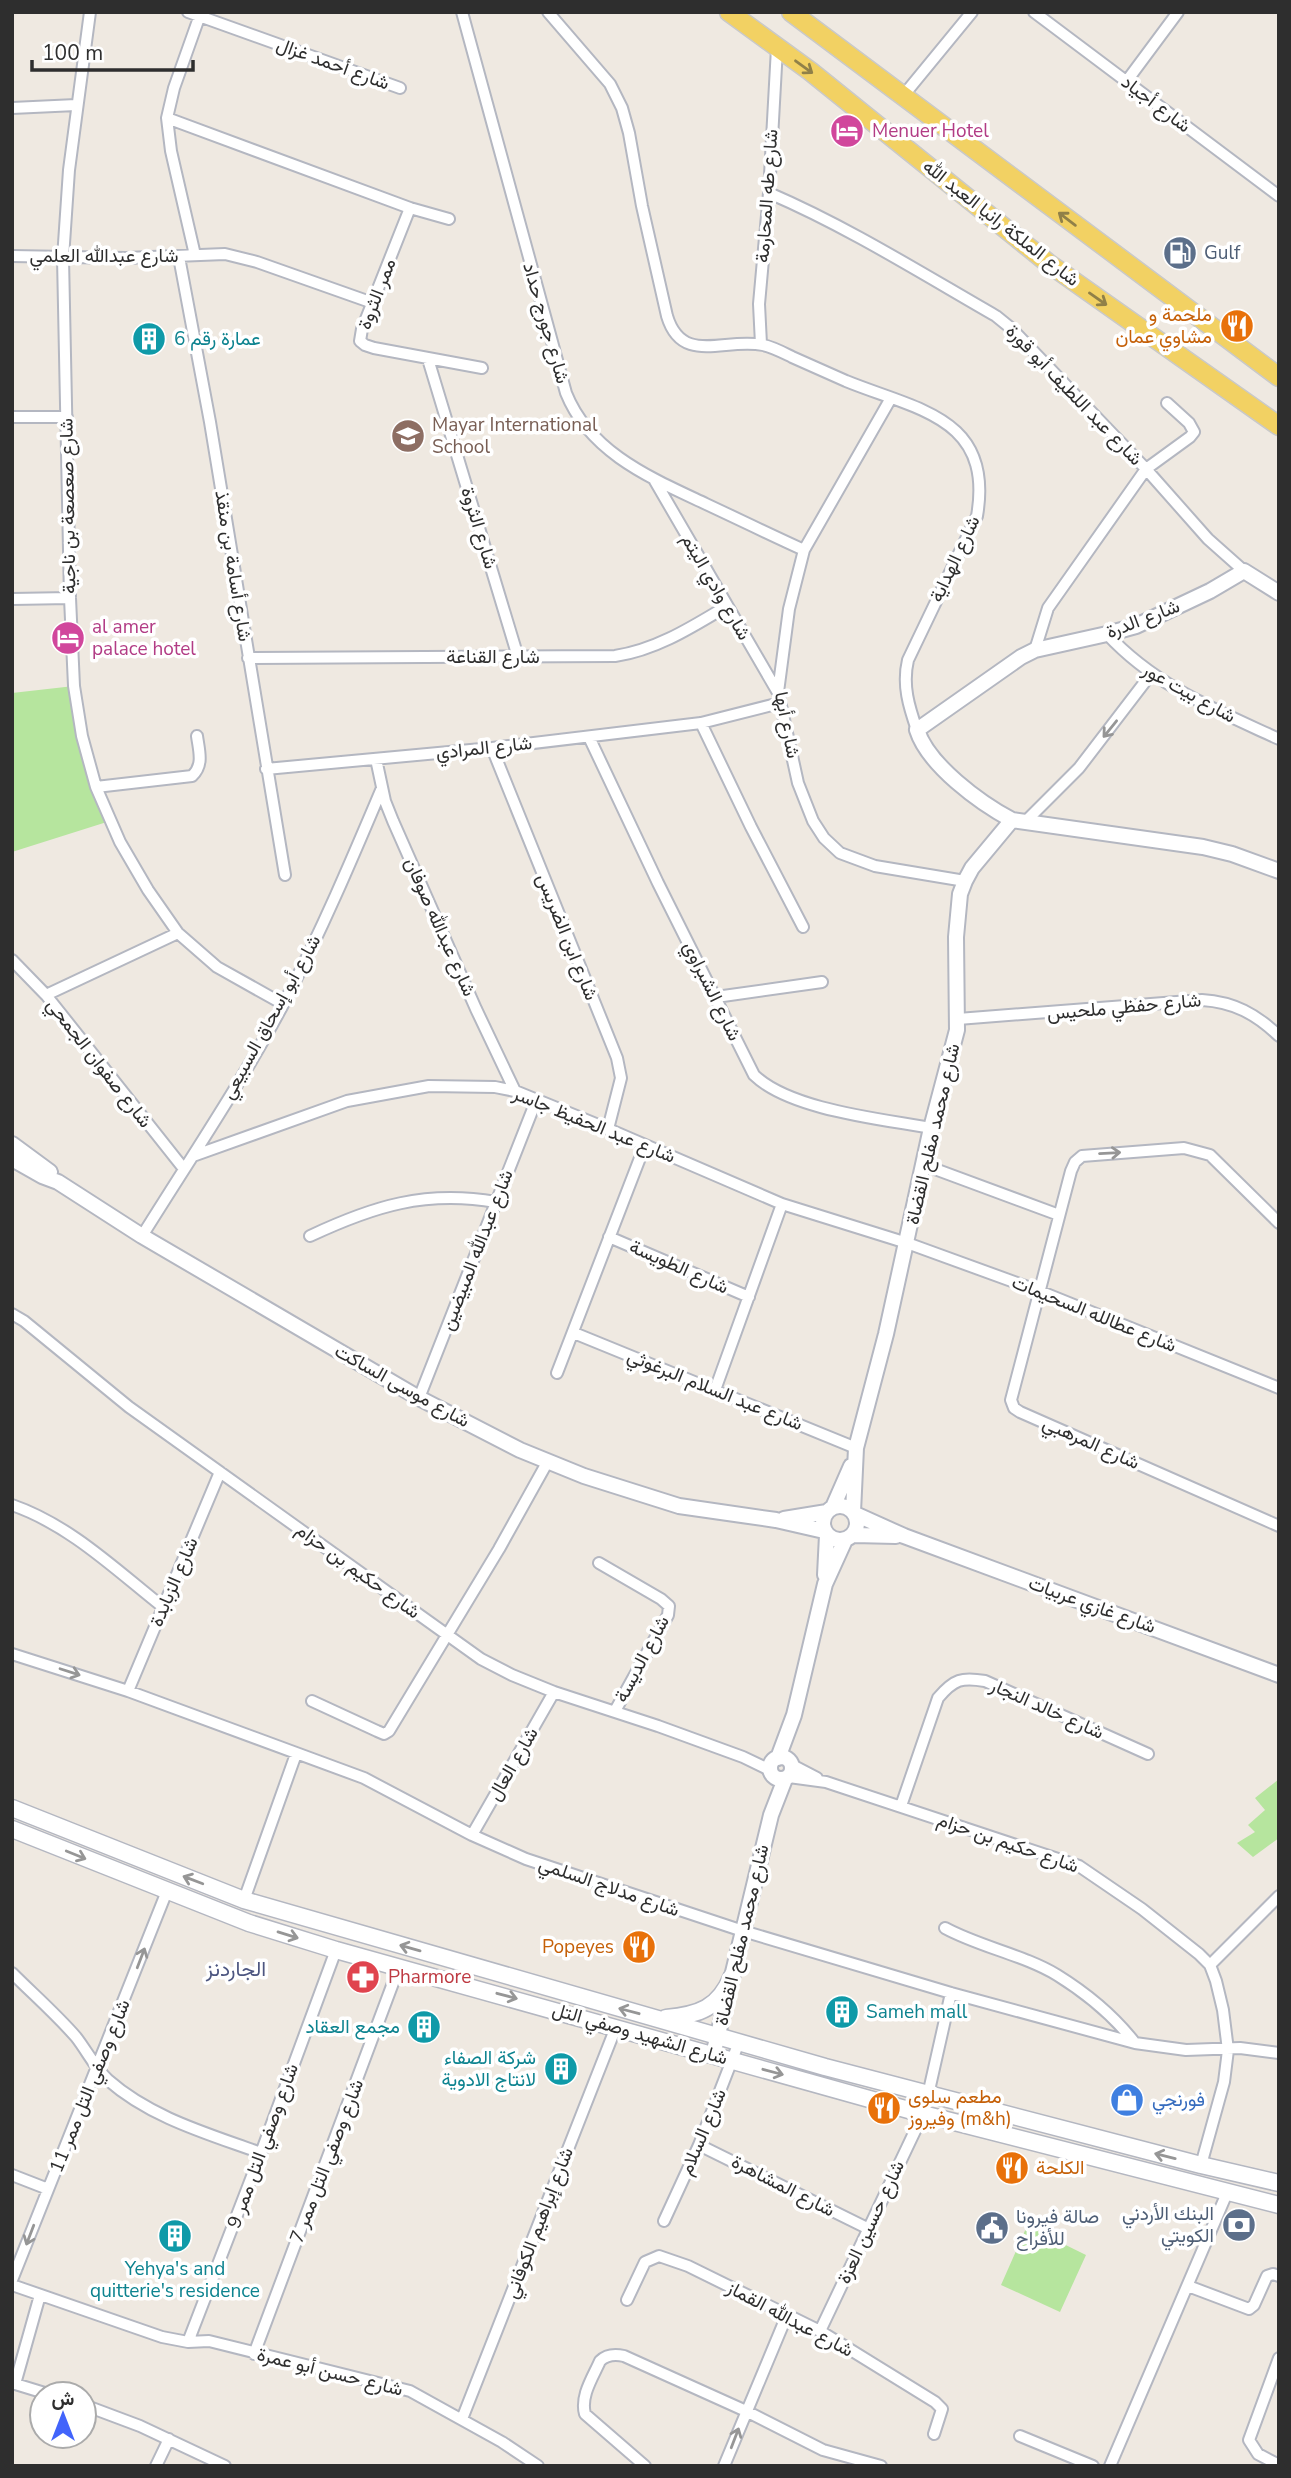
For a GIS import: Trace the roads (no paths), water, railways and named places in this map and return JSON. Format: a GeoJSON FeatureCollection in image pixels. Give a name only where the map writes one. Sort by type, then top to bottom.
{"type":"FeatureCollection","features":[{"type":"Feature","properties":{"kind":"main road","name":"شارع الملكة رانيا العبد الله"},"geometry":{"type":"LineString","coordinates":[[729,12],[810,71],[1048,263],[1279,426]]}},
{"type":"Feature","properties":{"kind":"main road"},"geometry":{"type":"LineString","coordinates":[[791,12],[1279,377]]}},
{"type":"Feature","properties":{"kind":"main road","name":"شارع الشهيد وصفي التل"},"geometry":{"type":"LineString","coordinates":[[12,1808],[244,1900],[928,2095],[1279,2183]]}},
{"type":"Feature","properties":{"kind":"main road","name":"شارع الشهيد وصفي التل"},"geometry":{"type":"LineString","coordinates":[[12,1829],[248,1923],[336,1950],[923,2114],[1279,2205]]}},
{"type":"Feature","properties":{"kind":"main road"},"geometry":{"type":"LineString","coordinates":[[657,2018],[692,2015],[710,2007],[727,1990],[732,1976]]}},
{"type":"Feature","properties":{"kind":"street","name":"شارع صعصعة بن ناجية"},"geometry":{"type":"LineString","coordinates":[[90,12],[76,105],[63,258],[70,598],[74,686],[82,736],[96,787],[120,842],[148,890],[178,933],[217,967],[284,1004]]}},
{"type":"Feature","properties":{"kind":"street","name":"شارع أحمد غزال"},"geometry":{"type":"LineString","coordinates":[[188,12],[201,14],[400,88]]}},
{"type":"Feature","properties":{"kind":"street","name":"شارع جورج حداد"},"geometry":{"type":"LineString","coordinates":[[462,12],[512,202],[572,409],[588,432],[655,481],[804,550]]}},
{"type":"Feature","properties":{"kind":"street","name":"شارع الهداية"},"geometry":{"type":"LineString","coordinates":[[548,12],[610,84],[622,108],[671,330],[687,344],[761,344],[912,405],[945,423],[967,443],[981,476],[977,516],[971,534],[908,660],[905,673],[906,688],[922,745],[943,770],[994,810],[1018,821],[1203,847],[1279,871]]}},
{"type":"Feature","properties":{"kind":"street"},"geometry":{"type":"LineString","coordinates":[[903,96],[972,12]]}},
{"type":"Feature","properties":{"kind":"street","name":"شارع أجياد"},"geometry":{"type":"LineString","coordinates":[[1034,12],[1279,196]]}},
{"type":"Feature","properties":{"kind":"street"},"geometry":{"type":"LineString","coordinates":[[1126,82],[1178,12]]}},
{"type":"Feature","properties":{"kind":"street"},"geometry":{"type":"LineString","coordinates":[[195,255],[167,118],[174,88],[201,14]]}},
{"type":"Feature","properties":{"kind":"street","name":"شارع طه المحارمة"},"geometry":{"type":"LineString","coordinates":[[761,344],[759,304],[769,193],[777,48]]}},
{"type":"Feature","properties":{"kind":"street"},"geometry":{"type":"LineString","coordinates":[[12,108],[76,105]]}},
{"type":"Feature","properties":{"kind":"street"},"geometry":{"type":"LineString","coordinates":[[167,118],[410,208],[449,219]]}},
{"type":"Feature","properties":{"kind":"street","name":"شارع عبد اللطيف أبو قورة"},"geometry":{"type":"LineString","coordinates":[[769,193],[810,211],[885,251],[996,316],[1025,340],[1146,469],[1208,540],[1244,571],[1279,593]]}},
{"type":"Feature","properties":{"kind":"street","name":"ممر الثروة"},"geometry":{"type":"LineString","coordinates":[[410,208],[360,335],[360,341],[365,345],[428,359],[482,368]]}},
{"type":"Feature","properties":{"kind":"street","name":"شارع عبدالله العلمي"},"geometry":{"type":"LineString","coordinates":[[12,256],[180,257],[225,254],[373,303]]}},
{"type":"Feature","properties":{"kind":"street","name":"شارع أسامة بن منقذ"},"geometry":{"type":"LineString","coordinates":[[180,257],[285,875]]}},
{"type":"Feature","properties":{"kind":"street","name":"شارع الثروة"},"geometry":{"type":"LineString","coordinates":[[428,359],[518,657]]}},
{"type":"Feature","properties":{"kind":"street","name":"شارع أبها"},"geometry":{"type":"LineString","coordinates":[[891,398],[804,550],[789,610],[779,698],[798,783],[813,821],[824,838],[840,853],[876,866],[965,881]]}},
{"type":"Feature","properties":{"kind":"street"},"geometry":{"type":"LineString","coordinates":[[1035,650],[1048,608],[1146,469],[1194,432],[1189,423],[1167,403]]}},
{"type":"Feature","properties":{"kind":"street"},"geometry":{"type":"LineString","coordinates":[[12,417],[67,417]]}},
{"type":"Feature","properties":{"kind":"street","name":"شارع وادي اليتم"},"geometry":{"type":"LineString","coordinates":[[655,481],[779,698]]}},
{"type":"Feature","properties":{"kind":"street","name":"شارع الدرة"},"geometry":{"type":"LineString","coordinates":[[917,730],[1009,664],[1035,650],[1136,626],[1244,571]]}},
{"type":"Feature","properties":{"kind":"street"},"geometry":{"type":"LineString","coordinates":[[12,599],[70,598]]}},
{"type":"Feature","properties":{"kind":"street","name":"شارع القناعة"},"geometry":{"type":"LineString","coordinates":[[248,658],[604,656],[631,653],[670,638],[727,606]]}},
{"type":"Feature","properties":{"kind":"street","name":"شارع بيت عور"},"geometry":{"type":"LineString","coordinates":[[1107,635],[1151,674],[1192,699],[1279,739]]}},
{"type":"Feature","properties":{"kind":"street"},"geometry":{"type":"LineString","coordinates":[[1018,821],[1079,768],[1151,674]]}},
{"type":"Feature","properties":{"kind":"street","name":"شارع المرادي"},"geometry":{"type":"LineString","coordinates":[[266,769],[492,748],[701,723],[779,698]]}},
{"type":"Feature","properties":{"kind":"street"},"geometry":{"type":"LineString","coordinates":[[701,723],[751,828],[803,927]]}},
{"type":"Feature","properties":{"kind":"street"},"geometry":{"type":"LineString","coordinates":[[96,787],[192,776],[200,763],[197,736]]}},
{"type":"Feature","properties":{"kind":"street","name":"شارع الشبراوي"},"geometry":{"type":"LineString","coordinates":[[589,737],[754,1075],[774,1091],[840,1111],[932,1128]]}},
{"type":"Feature","properties":{"kind":"street","name":"شارع ابن الضريس"},"geometry":{"type":"LineString","coordinates":[[492,748],[617,1058],[621,1077],[608,1129]]}},
{"type":"Feature","properties":{"kind":"street","name":"شارع عبدالله صوفان"},"geometry":{"type":"LineString","coordinates":[[376,760],[393,821],[515,1091]]}},
{"type":"Feature","properties":{"kind":"street","name":"شارع أبو إسحاق السبيعي"},"geometry":{"type":"LineString","coordinates":[[142,1236],[284,1004],[382,788]]}},
{"type":"Feature","properties":{"kind":"street","name":"شارع محمد مفلح القضاة"},"geometry":{"type":"LineString","coordinates":[[830,1510],[855,1453],[907,1243],[958,1019],[957,915],[965,881],[1018,821]]}},
{"type":"Feature","properties":{"kind":"street"},"geometry":{"type":"LineString","coordinates":[[46,995],[178,933]]}},
{"type":"Feature","properties":{"kind":"street","name":"شارع صفوان الجمحي"},"geometry":{"type":"LineString","coordinates":[[12,960],[46,995],[184,1169]]}},
{"type":"Feature","properties":{"kind":"street"},"geometry":{"type":"LineString","coordinates":[[716,997],[822,982]]}},
{"type":"Feature","properties":{"kind":"street","name":"شارع حفظي ملحيس"},"geometry":{"type":"LineString","coordinates":[[958,1019],[1209,1000],[1230,1003],[1243,1009],[1279,1037]]}},
{"type":"Feature","properties":{"kind":"street","name":"شارع عبد الحفيظ جاسر"},"geometry":{"type":"LineString","coordinates":[[193,1156],[347,1101],[429,1086],[495,1087],[515,1091],[782,1204],[907,1243]]}},
{"type":"Feature","properties":{"kind":"street","name":"شارع عبدالله المبيضين"},"geometry":{"type":"LineString","coordinates":[[419,1398],[536,1101]]}},
{"type":"Feature","properties":{"kind":"street","name":"شارع موسى الساكت"},"geometry":{"type":"LineString","coordinates":[[12,1144],[49,1170],[58,1182]]}},
{"type":"Feature","properties":{"kind":"street"},"geometry":{"type":"LineString","coordinates":[[557,1373],[645,1145]]}},
{"type":"Feature","properties":{"kind":"street"},"geometry":{"type":"LineString","coordinates":[[1039,1292],[1071,1171],[1082,1156],[1184,1148],[1210,1155],[1279,1223]]}},
{"type":"Feature","properties":{"kind":"street","name":"شارع موسى الساكت"},"geometry":{"type":"LineString","coordinates":[[16,1164],[58,1182],[142,1236],[419,1398],[520,1450],[584,1476],[679,1506],[776,1520],[825,1533]]}},
{"type":"Feature","properties":{"kind":"street"},"geometry":{"type":"LineString","coordinates":[[924,1165],[1059,1215]]}},
{"type":"Feature","properties":{"kind":"street"},"geometry":{"type":"LineString","coordinates":[[310,1236],[348,1218],[410,1201],[461,1196],[496,1202]]}},
{"type":"Feature","properties":{"kind":"street"},"geometry":{"type":"LineString","coordinates":[[715,1390],[782,1204]]}},
{"type":"Feature","properties":{"kind":"street","name":"شارع الطويسة"},"geometry":{"type":"LineString","coordinates":[[609,1237],[748,1297]]}},
{"type":"Feature","properties":{"kind":"street","name":"شارع عطالله السحيمات"},"geometry":{"type":"LineString","coordinates":[[907,1243],[1039,1292],[1279,1388]]}},
{"type":"Feature","properties":{"kind":"street","name":"شارع المرهبي"},"geometry":{"type":"LineString","coordinates":[[1039,1292],[1012,1392],[1014,1408],[1279,1526]]}},
{"type":"Feature","properties":{"kind":"street","name":"شارع حكيم بن حزام"},"geometry":{"type":"LineString","coordinates":[[12,1314],[129,1407],[481,1659],[554,1692],[1079,1866],[1142,1909],[1210,1965]]}},
{"type":"Feature","properties":{"kind":"street","name":"شارع عبد السلام البرغوثي"},"geometry":{"type":"LineString","coordinates":[[574,1333],[715,1390],[855,1453]]}},
{"type":"Feature","properties":{"kind":"street","name":"شارع محمد مفلح القضاة"},"geometry":{"type":"LineString","coordinates":[[854,1513],[855,1453]]}},
{"type":"Feature","properties":{"kind":"street"},"geometry":{"type":"LineString","coordinates":[[312,1701],[384,1734],[389,1731],[525,1506],[548,1461]]}},
{"type":"Feature","properties":{"kind":"street","name":"شارع الزبابدة"},"geometry":{"type":"LineString","coordinates":[[128,1691],[220,1472]]}},
{"type":"Feature","properties":{"kind":"street"},"geometry":{"type":"LineString","coordinates":[[12,1505],[58,1526],[163,1607]]}},
{"type":"Feature","properties":{"kind":"street"},"geometry":{"type":"LineString","coordinates":[[845,1507],[854,1513],[858,1526],[849,1537],[835,1540],[825,1533],[823,1521],[830,1510],[845,1507]]}},
{"type":"Feature","properties":{"kind":"street","name":"شارع موسى الساكت"},"geometry":{"type":"LineString","coordinates":[[776,1520],[830,1510]]}},
{"type":"Feature","properties":{"kind":"street","name":"شارع غازي عربيات"},"geometry":{"type":"LineString","coordinates":[[854,1513],[904,1536],[1279,1675]]}},
{"type":"Feature","properties":{"kind":"street","name":"شارع محمد مفلح القضاة"},"geometry":{"type":"LineString","coordinates":[[713,2055],[825,1584],[825,1533]]}},
{"type":"Feature","properties":{"kind":"street","name":"شارع غازي عربيات"},"geometry":{"type":"LineString","coordinates":[[849,1537],[904,1536]]}},
{"type":"Feature","properties":{"kind":"street","name":"شارع محمد مفلح القضاة"},"geometry":{"type":"LineString","coordinates":[[825,1584],[849,1537]]}},
{"type":"Feature","properties":{"kind":"street","name":"شارع الديسة"},"geometry":{"type":"LineString","coordinates":[[599,1563],[669,1606],[668,1615],[615,1711]]}},
{"type":"Feature","properties":{"kind":"street","name":"شارع مدلاج السلمي"},"geometry":{"type":"LineString","coordinates":[[12,1654],[128,1691],[375,1783],[472,1835],[526,1859],[743,1931],[951,1993],[1135,2043],[1186,2050],[1255,2049],[1279,2053]]}},
{"type":"Feature","properties":{"kind":"street","name":"شارع خالد النجار"},"geometry":{"type":"LineString","coordinates":[[901,1806],[938,1698],[949,1685],[967,1678],[985,1681],[1149,1754]]}},
{"type":"Feature","properties":{"kind":"street","name":"شارع العال"},"geometry":{"type":"LineString","coordinates":[[472,1835],[554,1692]]}},
{"type":"Feature","properties":{"kind":"street"},"geometry":{"type":"LineString","coordinates":[[244,1900],[296,1754]]}},
{"type":"Feature","properties":{"kind":"street","name":"شارع وصفي التل ممر 11"},"geometry":{"type":"LineString","coordinates":[[12,2283],[167,1891]]}},
{"type":"Feature","properties":{"kind":"street"},"geometry":{"type":"LineString","coordinates":[[1201,2165],[1224,2082],[1228,2049],[1223,2010],[1210,1965],[1279,1896]]}},
{"type":"Feature","properties":{"kind":"street"},"geometry":{"type":"LineString","coordinates":[[945,1928],[1056,1975],[1116,2020],[1135,2043]]}},
{"type":"Feature","properties":{"kind":"street","name":"شارع وصفي التل ممر 9"},"geometry":{"type":"LineString","coordinates":[[188,2342],[336,1950]]}},
{"type":"Feature","properties":{"kind":"street","name":"شارع وصفي التل ممر 7"},"geometry":{"type":"LineString","coordinates":[[254,2354],[399,1967]]}},
{"type":"Feature","properties":{"kind":"street"},"geometry":{"type":"LineString","coordinates":[[12,1973],[74,2035],[97,2067],[116,2086],[143,2105],[203,2132],[261,2153]]}},
{"type":"Feature","properties":{"kind":"street"},"geometry":{"type":"LineString","coordinates":[[928,2095],[951,1993]]}},
{"type":"Feature","properties":{"kind":"street","name":"شارع إبراهيم الكوفاني"},"geometry":{"type":"LineString","coordinates":[[462,2419],[616,2027]]}},
{"type":"Feature","properties":{"kind":"street","name":"شارع السلام"},"geometry":{"type":"LineString","coordinates":[[664,2221],[699,2144],[739,2042]]}},
{"type":"Feature","properties":{"kind":"street","name":"شارع حسين العزة"},"geometry":{"type":"LineString","coordinates":[[820,2331],[923,2114]]}},
{"type":"Feature","properties":{"kind":"street","name":"شارع المشاهرة"},"geometry":{"type":"LineString","coordinates":[[699,2144],[867,2228]]}},
{"type":"Feature","properties":{"kind":"street"},"geometry":{"type":"LineString","coordinates":[[12,2175],[48,2189]]}},
{"type":"Feature","properties":{"kind":"street"},"geometry":{"type":"LineString","coordinates":[[1110,2466],[1227,2193]]}},
{"type":"Feature","properties":{"kind":"street","name":"شارع عبدالله القماز"},"geometry":{"type":"LineString","coordinates":[[627,2300],[645,2262],[659,2256],[688,2266],[820,2331],[940,2405],[942,2412],[934,2434]]}},
{"type":"Feature","properties":{"kind":"street"},"geometry":{"type":"LineString","coordinates":[[1188,2286],[1249,2309],[1254,2305],[1267,2276],[1279,2276]]}},
{"type":"Feature","properties":{"kind":"street","name":"شارع حسن أبو عمرة"},"geometry":{"type":"LineString","coordinates":[[12,2283],[152,2334],[188,2342],[209,2341],[399,2387],[462,2419],[538,2466]]}},
{"type":"Feature","properties":{"kind":"street"},"geometry":{"type":"LineString","coordinates":[[14,2383],[40,2295]]}},
{"type":"Feature","properties":{"kind":"street"},"geometry":{"type":"LineString","coordinates":[[724,2466],[787,2315]]}},
{"type":"Feature","properties":{"kind":"street"},"geometry":{"type":"LineString","coordinates":[[645,2466],[585,2414],[585,2396],[600,2361],[612,2354],[624,2356],[746,2411],[823,2450],[881,2466]]}},
{"type":"Feature","properties":{"kind":"street"},"geometry":{"type":"LineString","coordinates":[[1279,2358],[1248,2440],[1258,2454],[1279,2465]]}},
{"type":"Feature","properties":{"kind":"street"},"geometry":{"type":"LineString","coordinates":[[98,2411],[169,2439],[225,2466]]}},
{"type":"Feature","properties":{"kind":"street"},"geometry":{"type":"LineString","coordinates":[[1020,2436],[1093,2466]]}},
{"type":"Feature","properties":{"kind":"street"},"geometry":{"type":"LineString","coordinates":[[156,2466],[169,2439]]}},
{"type":"Feature","properties":{"kind":"place","name":"Menuer Hotel"},"geometry":{"type":"Point","coordinates":[847,131]}},
{"type":"Feature","properties":{"kind":"place","name":"Gulf"},"geometry":{"type":"Point","coordinates":[1180,253]}},
{"type":"Feature","properties":{"kind":"place","name":"ملحمة و مشاوي عمان"},"geometry":{"type":"Point","coordinates":[1237,326]}},
{"type":"Feature","properties":{"kind":"place","name":"عمارة رقم 6"},"geometry":{"type":"Point","coordinates":[149,339]}},
{"type":"Feature","properties":{"kind":"place","name":"Mayar International School"},"geometry":{"type":"Point","coordinates":[408,436]}},
{"type":"Feature","properties":{"kind":"place","name":"al amer palace hotel"},"geometry":{"type":"Point","coordinates":[68,638]}},
{"type":"Feature","properties":{"kind":"place","name":"Popeyes"},"geometry":{"type":"Point","coordinates":[639,1947]}},
{"type":"Feature","properties":{"kind":"place","name":"Pharmore"},"geometry":{"type":"Point","coordinates":[363,1977]}},
{"type":"Feature","properties":{"kind":"place","name":"Sameh mall"},"geometry":{"type":"Point","coordinates":[842,2012]}},
{"type":"Feature","properties":{"kind":"place","name":"مجمع العقاد"},"geometry":{"type":"Point","coordinates":[424,2027]}},
{"type":"Feature","properties":{"kind":"place","name":"شركة الصفاء لانتاج الادوية"},"geometry":{"type":"Point","coordinates":[561,2069]}},
{"type":"Feature","properties":{"kind":"place","name":"فورنجي"},"geometry":{"type":"Point","coordinates":[1127,2100]}},
{"type":"Feature","properties":{"kind":"place","name":"مطعم سلوى وفيروز (m&h)"},"geometry":{"type":"Point","coordinates":[884,2108]}},
{"type":"Feature","properties":{"kind":"place","name":"الكلحة"},"geometry":{"type":"Point","coordinates":[1012,2168]}},
{"type":"Feature","properties":{"kind":"place","name":"البنك الأردني الكويتي"},"geometry":{"type":"Point","coordinates":[1239,2225]}},
{"type":"Feature","properties":{"kind":"place","name":"صالة فيرونا للأفراح"},"geometry":{"type":"Point","coordinates":[992,2228]}},
{"type":"Feature","properties":{"kind":"place","name":"Yehya's and quitterie's residence"},"geometry":{"type":"Point","coordinates":[175,2236]}},
{"type":"Feature","properties":{"kind":"district","name":"الجاردنز"},"geometry":{"type":"Point","coordinates":[236,1969]}}]}
